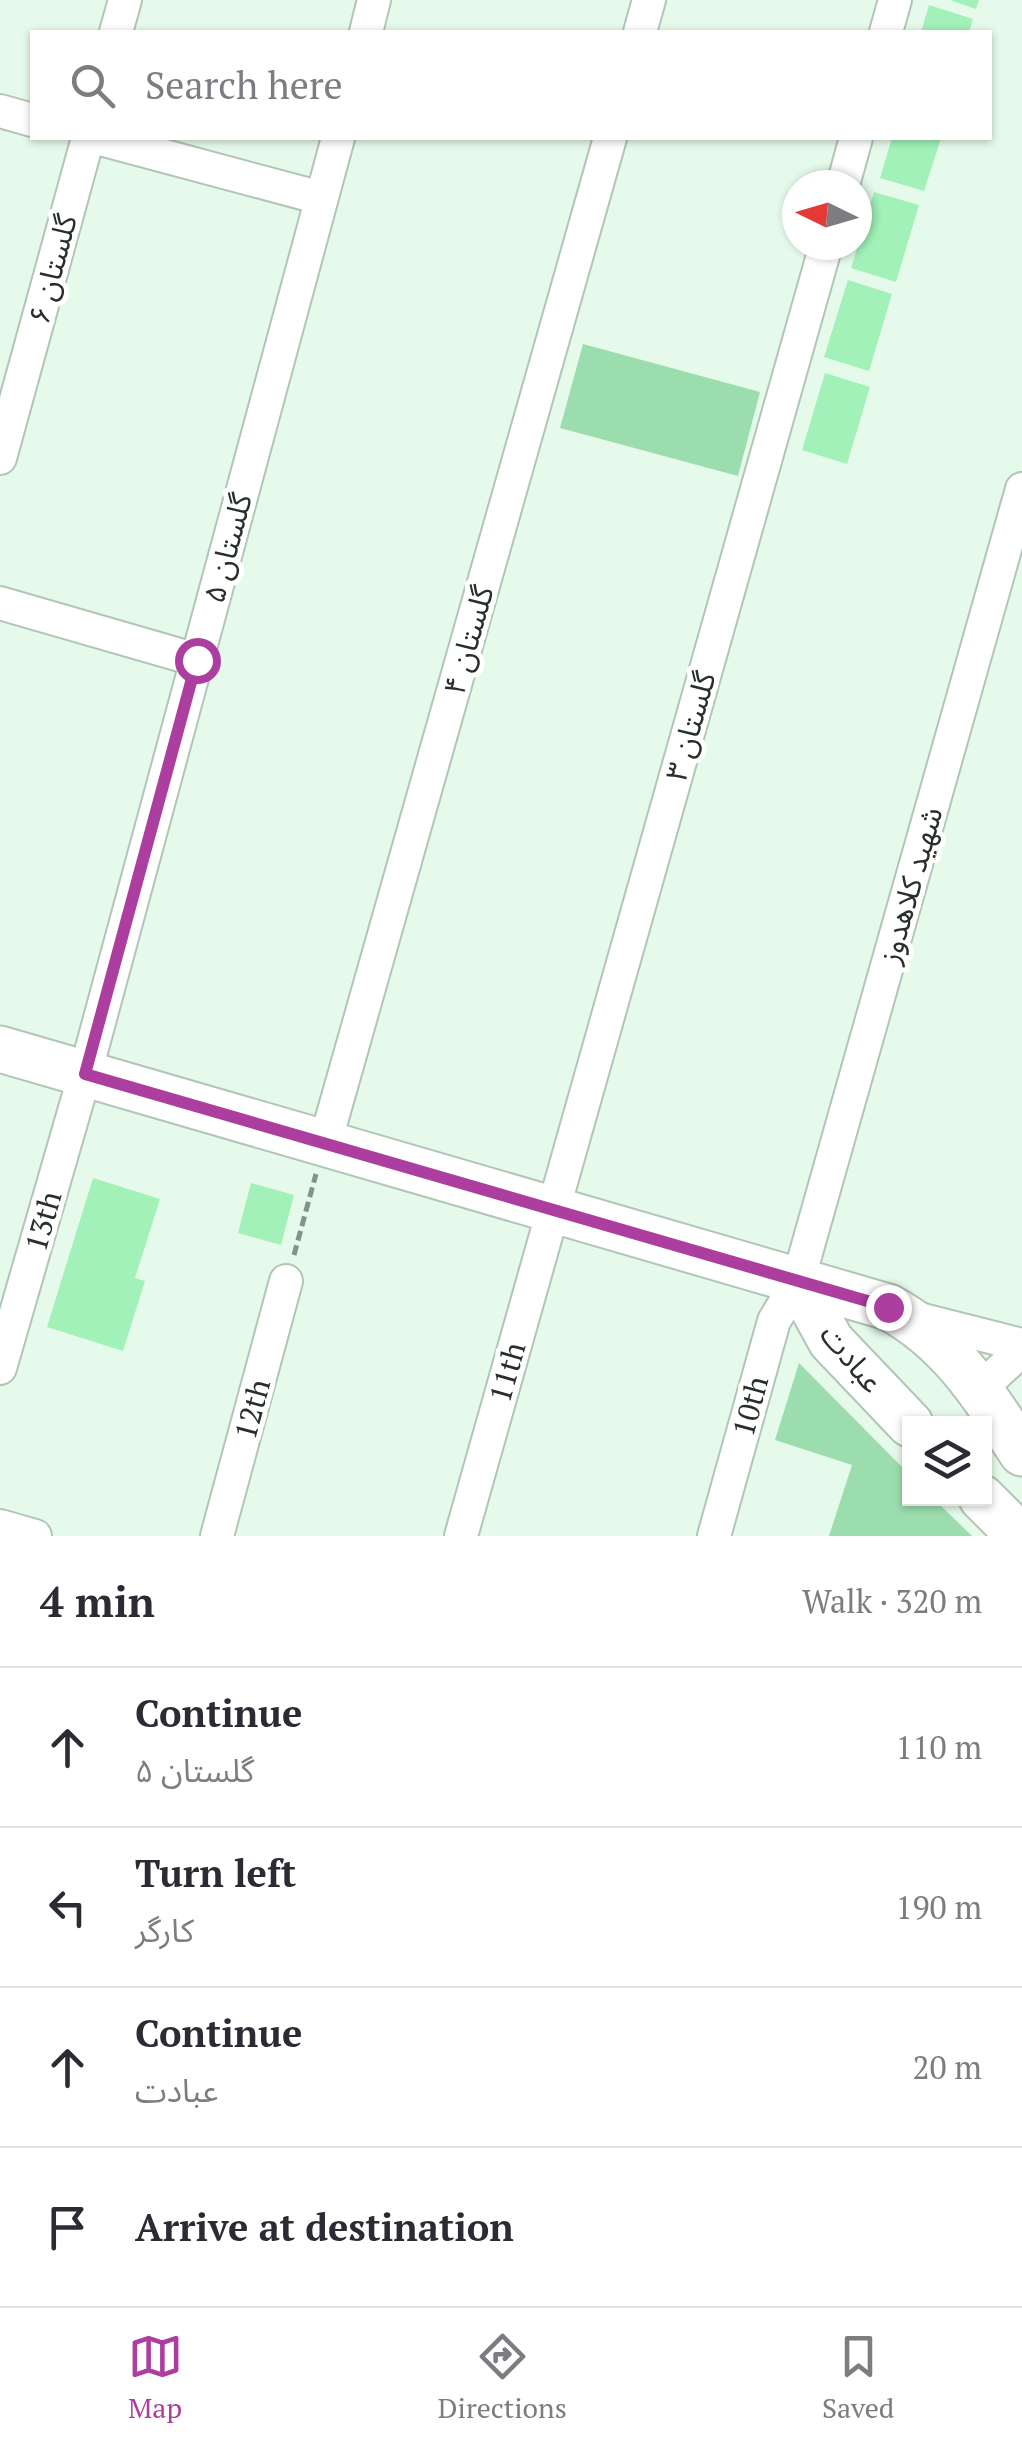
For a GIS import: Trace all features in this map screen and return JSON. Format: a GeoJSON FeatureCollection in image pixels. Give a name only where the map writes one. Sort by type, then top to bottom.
{"type":"FeatureCollection","features":[{"type":"Feature","properties":{"kind":"street"},"geometry":{"type":"LineString","coordinates":[[117,30],[125,0]]}},
{"type":"Feature","properties":{"kind":"street"},"geometry":{"type":"LineString","coordinates":[[366,30],[374,0]]}},
{"type":"Feature","properties":{"kind":"street"},"geometry":{"type":"LineString","coordinates":[[641,30],[649,0]]}},
{"type":"Feature","properties":{"kind":"street"},"geometry":{"type":"LineString","coordinates":[[887,30],[895,0]]}},
{"type":"Feature","properties":{"kind":"street"},"geometry":{"type":"LineString","coordinates":[[0,112],[30,120]]}},
{"type":"Feature","properties":{"kind":"street","name":"گلستان ۶"},"geometry":{"type":"LineString","coordinates":[[0,458],[87,140]]}},
{"type":"Feature","properties":{"kind":"street"},"geometry":{"type":"LineString","coordinates":[[104,140],[321,198]]}},
{"type":"Feature","properties":{"kind":"street","name":"گلستان ۵"},"geometry":{"type":"LineString","coordinates":[[85,1074],[337,140]]}},
{"type":"Feature","properties":{"kind":"street","name":"گلستان ۴"},"geometry":{"type":"LineString","coordinates":[[326,1142],[609,140]]}},
{"type":"Feature","properties":{"kind":"street"},"geometry":{"type":"LineString","coordinates":[[847,170],[855,140]]}},
{"type":"Feature","properties":{"kind":"street","name":"گلستان ۳"},"geometry":{"type":"LineString","coordinates":[[554,1208],[822,260]]}},
{"type":"Feature","properties":{"kind":"street","name":"شهید کلاهدوز"},"geometry":{"type":"LineString","coordinates":[[798,1282],[1022,489]]}},
{"type":"Feature","properties":{"kind":"street"},"geometry":{"type":"LineString","coordinates":[[0,604],[197,660]]}},
{"type":"Feature","properties":{"kind":"street"},"geometry":{"type":"LineString","coordinates":[[0,1049],[798,1282]]}},
{"type":"Feature","properties":{"kind":"street","name":"13th"},"geometry":{"type":"LineString","coordinates":[[0,1368],[85,1074]]}},
{"type":"Feature","properties":{"kind":"street","name":"11th"},"geometry":{"type":"LineString","coordinates":[[460,1536],[554,1208]]}},
{"type":"Feature","properties":{"kind":"street","name":"12th"},"geometry":{"type":"LineString","coordinates":[[217,1536],[286,1281]]}},
{"type":"Feature","properties":{"kind":"street","name":"عبادت"},"geometry":{"type":"LineString","coordinates":[[798,1282],[888,1307],[904,1316],[944,1348],[980,1389],[1022,1452]]}},
{"type":"Feature","properties":{"kind":"street","name":"عبادت"},"geometry":{"type":"LineString","coordinates":[[798,1282],[831,1340],[902,1416]]}},
{"type":"Feature","properties":{"kind":"street","name":"10th"},"geometry":{"type":"LineString","coordinates":[[714,1536],[774,1320],[798,1282]]}},
{"type":"Feature","properties":{"kind":"street"},"geometry":{"type":"LineString","coordinates":[[904,1316],[1022,1348]]}},
{"type":"Feature","properties":{"kind":"street"},"geometry":{"type":"LineString","coordinates":[[980,1389],[1022,1348]]}},
{"type":"Feature","properties":{"kind":"street"},"geometry":{"type":"LineString","coordinates":[[990,1506],[1020,1536]]}},
{"type":"Feature","properties":{"kind":"street"},"geometry":{"type":"LineString","coordinates":[[0,1526],[34,1536]]}},
{"type":"Feature","properties":{"kind":"path"},"geometry":{"type":"LineString","coordinates":[[286,1281],[326,1142]]}},
{"type":"Feature","properties":{"kind":"green space"},"geometry":{"type":"Polygon","coordinates":[[[583,344],[760,392],[738,476],[560,428],[583,344]]]}},
{"type":"Feature","properties":{"kind":"green space"},"geometry":{"type":"Polygon","coordinates":[[[799,1363],[902,1467],[902,1506],[941,1506],[972,1536],[829,1536],[852,1465],[775,1440],[799,1363]]]}},
{"type":"Feature","properties":{"kind":"building"},"geometry":{"type":"Polygon","coordinates":[[[950,0],[979,0],[976,9],[950,0]]]}},
{"type":"Feature","properties":{"kind":"building"},"geometry":{"type":"Polygon","coordinates":[[[929,5],[973,19],[970,30],[922,30],[929,5]]]}},
{"type":"Feature","properties":{"kind":"building"},"geometry":{"type":"Polygon","coordinates":[[[891,140],[940,140],[924,191],[880,178],[891,140]]]}},
{"type":"Feature","properties":{"kind":"building"},"geometry":{"type":"Polygon","coordinates":[[[874,192],[919,205],[896,282],[851,268],[853,260],[872,260],[874,192]]]}},
{"type":"Feature","properties":{"kind":"building"},"geometry":{"type":"Polygon","coordinates":[[[848,280],[892,294],[869,371],[824,357],[848,280]]]}},
{"type":"Feature","properties":{"kind":"building"},"geometry":{"type":"Polygon","coordinates":[[[825,373],[870,387],[847,464],[802,450],[825,373]]]}},
{"type":"Feature","properties":{"kind":"building"},"geometry":{"type":"Polygon","coordinates":[[[93,1178],[160,1199],[135,1278],[145,1281],[123,1351],[47,1327],[93,1178]]]}},
{"type":"Feature","properties":{"kind":"building"},"geometry":{"type":"Polygon","coordinates":[[[251,1183],[294,1195],[281,1245],[238,1233],[251,1183]]]}},
{"type":"Feature","properties":{"kind":"route"},"geometry":{"type":"LineString","coordinates":[[197,660],[85,1074],[888,1307]]}}]}
